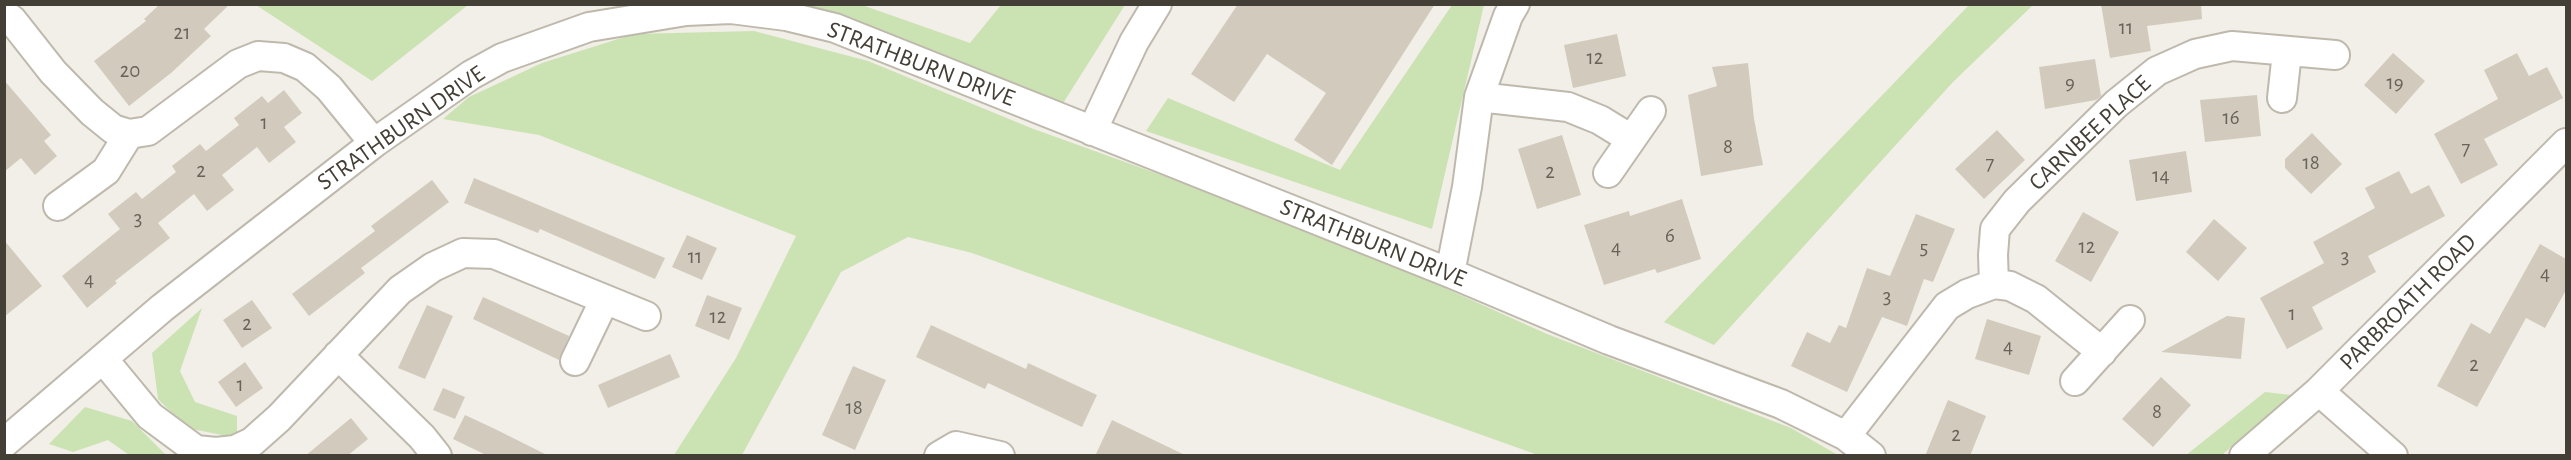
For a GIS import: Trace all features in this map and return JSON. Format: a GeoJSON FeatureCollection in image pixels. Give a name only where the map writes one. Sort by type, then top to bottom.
{"type":"FeatureCollection","features":[{"type":"Feature","properties":{"kind":"street"},"geometry":{"type":"LineString","coordinates":[[1092,131],[1134,42],[1157,4]]}},
{"type":"Feature","properties":{"kind":"street"},"geometry":{"type":"LineString","coordinates":[[1450,273],[1467,187],[1479,97],[1508,16],[1515,4]]}},
{"type":"Feature","properties":{"kind":"street","name":"STRATHBURN DRIVE"},"geometry":{"type":"LineString","coordinates":[[4,443],[162,308],[374,143],[471,75],[502,58],[630,11],[731,9],[786,16],[835,28],[1450,273],[1610,340],[1781,404],[1846,436],[1871,456]]}},
{"type":"Feature","properties":{"kind":"street"},"geometry":{"type":"LineString","coordinates":[[4,14],[12,20],[53,72],[92,112],[113,129],[129,134],[148,131],[238,64],[258,56],[284,58],[305,67],[329,88],[374,143]]}},
{"type":"Feature","properties":{"kind":"street","name":"CARNBEE PLACE"},"geometry":{"type":"LineString","coordinates":[[1994,284],[1995,229],[2017,201],[2116,104],[2157,71],[2195,54],[2232,46],[2335,56]]}},
{"type":"Feature","properties":{"kind":"street"},"geometry":{"type":"LineString","coordinates":[[2282,98],[2287,52]]}},
{"type":"Feature","properties":{"kind":"street"},"geometry":{"type":"LineString","coordinates":[[1479,97],[1568,107],[1600,120],[1631,139]]}},
{"type":"Feature","properties":{"kind":"street"},"geometry":{"type":"LineString","coordinates":[[1608,173],[1651,111]]}},
{"type":"Feature","properties":{"kind":"street"},"geometry":{"type":"LineString","coordinates":[[58,206],[106,171],[129,134]]}},
{"type":"Feature","properties":{"kind":"street","name":"PARBROATH ROAD"},"geometry":{"type":"LineString","coordinates":[[2244,456],[2319,391],[2566,143]]}},
{"type":"Feature","properties":{"kind":"street"},"geometry":{"type":"LineString","coordinates":[[103,359],[150,416],[196,450],[236,453],[279,418],[400,290],[433,267],[463,253],[494,254],[604,301],[646,316]]}},
{"type":"Feature","properties":{"kind":"street"},"geometry":{"type":"LineString","coordinates":[[1846,436],[1947,306],[1967,294],[1994,284],[2010,286],[2036,299],[2102,352]]}},
{"type":"Feature","properties":{"kind":"street"},"geometry":{"type":"LineString","coordinates":[[575,361],[604,301]]}},
{"type":"Feature","properties":{"kind":"street"},"geometry":{"type":"LineString","coordinates":[[2075,381],[2130,320]]}},
{"type":"Feature","properties":{"kind":"street"},"geometry":{"type":"LineString","coordinates":[[338,355],[422,437],[437,456]]}},
{"type":"Feature","properties":{"kind":"street"},"geometry":{"type":"LineString","coordinates":[[2319,391],[2393,456]]}},
{"type":"Feature","properties":{"kind":"street"},"geometry":{"type":"LineString","coordinates":[[939,456],[956,446],[1000,456]]}},
{"type":"Feature","properties":{"kind":"green space"},"geometry":{"type":"Polygon","coordinates":[[[256,5],[468,5],[372,81],[256,5]]]}},
{"type":"Feature","properties":{"kind":"green space"},"geometry":{"type":"Polygon","coordinates":[[[680,5],[862,5],[970,43],[1001,5],[1125,5],[1055,116],[835,28],[680,5]]]}},
{"type":"Feature","properties":{"kind":"green space"},"geometry":{"type":"Polygon","coordinates":[[[1452,5],[1484,5],[1432,229],[1146,131],[1168,98],[1340,170],[1452,5]]]}},
{"type":"Feature","properties":{"kind":"green space"},"geometry":{"type":"Polygon","coordinates":[[[1969,5],[2033,5],[1953,82],[1714,345],[1664,322],[1969,5]]]}},
{"type":"Feature","properties":{"kind":"green space"},"geometry":{"type":"Polygon","coordinates":[[[754,31],[868,61],[1031,128],[1327,235],[1547,334],[1791,428],[1838,455],[1538,455],[972,253],[908,237],[841,272],[742,455],[674,455],[736,358],[796,236],[539,135],[443,119],[469,97],[542,63],[634,34],[754,31]]]}},
{"type":"Feature","properties":{"kind":"green space"},"geometry":{"type":"Polygon","coordinates":[[[202,308],[180,371],[195,402],[237,416],[237,438],[187,428],[158,399],[152,353],[202,308]]]}},
{"type":"Feature","properties":{"kind":"green space"},"geometry":{"type":"Polygon","coordinates":[[[2265,392],[2291,395],[2222,455],[2185,456],[2265,392]]]}},
{"type":"Feature","properties":{"kind":"green space"},"geometry":{"type":"Polygon","coordinates":[[[85,407],[132,421],[166,455],[129,455],[108,440],[73,452],[49,444],[85,407]]]}},
{"type":"Feature","properties":{"kind":"building"},"geometry":{"type":"Polygon","coordinates":[[[160,4],[230,4],[204,29],[211,36],[171,73],[129,106],[94,61],[146,21],[144,19],[160,4]]]}},
{"type":"Feature","properties":{"kind":"building"},"geometry":{"type":"Polygon","coordinates":[[[1238,4],[1435,4],[1332,165],[1294,140],[1326,93],[1267,54],[1234,102],[1191,74],[1238,4]]]}},
{"type":"Feature","properties":{"kind":"building"},"geometry":{"type":"Polygon","coordinates":[[[2101,4],[2201,4],[2202,19],[2147,26],[2151,51],[2110,58],[2101,4]]]}},
{"type":"Feature","properties":{"kind":"building"},"geometry":{"type":"Polygon","coordinates":[[[1617,34],[1626,76],[1573,88],[1564,45],[1617,34]]]}},
{"type":"Feature","properties":{"kind":"building"},"geometry":{"type":"Polygon","coordinates":[[[2393,53],[2425,81],[2396,114],[2364,85],[2393,53]]]}},
{"type":"Feature","properties":{"kind":"building"},"geometry":{"type":"Polygon","coordinates":[[[2517,53],[2529,76],[2547,67],[2563,98],[2484,139],[2498,165],[2461,184],[2434,134],[2498,99],[2484,70],[2517,53]]]}},
{"type":"Feature","properties":{"kind":"building"},"geometry":{"type":"Polygon","coordinates":[[[2095,59],[2101,96],[2096,100],[2045,109],[2039,67],[2095,59]]]}},
{"type":"Feature","properties":{"kind":"building"},"geometry":{"type":"Polygon","coordinates":[[[1748,63],[1754,119],[1763,165],[1701,176],[1688,95],[1717,86],[1712,67],[1748,63]]]}},
{"type":"Feature","properties":{"kind":"building"},"geometry":{"type":"Polygon","coordinates":[[[4,80],[51,135],[44,141],[57,156],[35,175],[21,158],[4,172],[4,80]]]}},
{"type":"Feature","properties":{"kind":"building"},"geometry":{"type":"Polygon","coordinates":[[[284,90],[302,113],[284,127],[296,142],[269,163],[257,147],[222,175],[234,190],[207,211],[194,194],[158,223],[170,238],[115,281],[117,283],[87,308],[62,276],[120,229],[108,214],[136,192],[142,199],[176,172],[172,166],[200,144],[206,151],[239,125],[234,118],[262,96],[268,103],[284,90]]]}},
{"type":"Feature","properties":{"kind":"building"},"geometry":{"type":"Polygon","coordinates":[[[2257,95],[2261,136],[2205,142],[2200,100],[2257,95]]]}},
{"type":"Feature","properties":{"kind":"building"},"geometry":{"type":"Polygon","coordinates":[[[1997,130],[2025,160],[1984,199],[1955,169],[1997,130]]]}},
{"type":"Feature","properties":{"kind":"building"},"geometry":{"type":"Polygon","coordinates":[[[2312,133],[2342,164],[2311,194],[2285,168],[2285,159],[2312,133]]]}},
{"type":"Feature","properties":{"kind":"building"},"geometry":{"type":"Polygon","coordinates":[[[1562,135],[1581,195],[1537,209],[1518,149],[1562,135]]]}},
{"type":"Feature","properties":{"kind":"building"},"geometry":{"type":"Polygon","coordinates":[[[2186,151],[2192,192],[2136,201],[2129,160],[2186,151]]]}},
{"type":"Feature","properties":{"kind":"building"},"geometry":{"type":"Polygon","coordinates":[[[2399,171],[2411,194],[2429,185],[2445,216],[2368,256],[2376,272],[2312,307],[2323,329],[2287,349],[2260,298],[2324,263],[2313,242],[2375,208],[2365,188],[2399,171]]]}},
{"type":"Feature","properties":{"kind":"building"},"geometry":{"type":"Polygon","coordinates":[[[474,178],[665,258],[655,279],[540,229],[538,233],[464,203],[474,178]]]}},
{"type":"Feature","properties":{"kind":"building"},"geometry":{"type":"Polygon","coordinates":[[[432,180],[449,202],[361,268],[365,273],[309,316],[292,294],[375,231],[371,226],[432,180]]]}},
{"type":"Feature","properties":{"kind":"building"},"geometry":{"type":"Polygon","coordinates":[[[1682,199],[1701,259],[1657,273],[1655,269],[1604,285],[1584,225],[1629,211],[1630,216],[1682,199]]]}},
{"type":"Feature","properties":{"kind":"building"},"geometry":{"type":"Polygon","coordinates":[[[2083,212],[2119,232],[2091,282],[2055,261],[2083,212]]]}},
{"type":"Feature","properties":{"kind":"building"},"geometry":{"type":"Polygon","coordinates":[[[1916,214],[1955,229],[1933,282],[1924,279],[1907,326],[1882,317],[1847,392],[1791,366],[1807,332],[1830,343],[1839,325],[1846,328],[1867,268],[1890,276],[1916,214]]]}},
{"type":"Feature","properties":{"kind":"building"},"geometry":{"type":"Polygon","coordinates":[[[2214,219],[2247,248],[2218,281],[2186,252],[2214,219]]]}},
{"type":"Feature","properties":{"kind":"building"},"geometry":{"type":"Polygon","coordinates":[[[687,235],[717,248],[702,280],[672,267],[687,235]]]}},
{"type":"Feature","properties":{"kind":"building"},"geometry":{"type":"Polygon","coordinates":[[[4,240],[42,286],[4,317],[4,240]]]}},
{"type":"Feature","properties":{"kind":"building"},"geometry":{"type":"Polygon","coordinates":[[[2540,244],[2566,259],[2566,290],[2545,328],[2526,318],[2477,407],[2437,386],[2471,323],[2490,334],[2540,244]]]}},
{"type":"Feature","properties":{"kind":"building"},"geometry":{"type":"Polygon","coordinates":[[[707,295],[742,308],[729,340],[695,326],[707,295]]]}},
{"type":"Feature","properties":{"kind":"building"},"geometry":{"type":"Polygon","coordinates":[[[483,297],[569,336],[559,360],[473,319],[483,297]]]}},
{"type":"Feature","properties":{"kind":"building"},"geometry":{"type":"Polygon","coordinates":[[[252,300],[272,328],[242,348],[223,320],[252,300]]]}},
{"type":"Feature","properties":{"kind":"building"},"geometry":{"type":"Polygon","coordinates":[[[427,305],[453,316],[425,379],[398,368],[427,305]]]}},
{"type":"Feature","properties":{"kind":"building"},"geometry":{"type":"Polygon","coordinates":[[[2227,316],[2245,318],[2241,359],[2161,352],[2227,316]]]}},
{"type":"Feature","properties":{"kind":"building"},"geometry":{"type":"Polygon","coordinates":[[[1987,319],[2041,336],[2029,375],[1975,359],[1987,319]]]}},
{"type":"Feature","properties":{"kind":"building"},"geometry":{"type":"Polygon","coordinates":[[[931,325],[1026,369],[1028,363],[1097,395],[1082,427],[988,383],[985,389],[916,357],[931,325]]]}},
{"type":"Feature","properties":{"kind":"building"},"geometry":{"type":"Polygon","coordinates":[[[670,354],[680,377],[608,408],[598,385],[670,354]]]}},
{"type":"Feature","properties":{"kind":"building"},"geometry":{"type":"Polygon","coordinates":[[[245,362],[263,388],[236,407],[218,382],[245,362]]]}},
{"type":"Feature","properties":{"kind":"building"},"geometry":{"type":"Polygon","coordinates":[[[853,366],[886,380],[855,450],[822,435],[853,366]]]}},
{"type":"Feature","properties":{"kind":"building"},"geometry":{"type":"Polygon","coordinates":[[[2161,377],[2191,405],[2153,447],[2122,419],[2161,377]]]}},
{"type":"Feature","properties":{"kind":"building"},"geometry":{"type":"Polygon","coordinates":[[[443,388],[465,397],[455,419],[433,410],[443,388]]]}},
{"type":"Feature","properties":{"kind":"building"},"geometry":{"type":"Polygon","coordinates":[[[1948,400],[1986,416],[1970,456],[1925,456],[1948,400]]]}},
{"type":"Feature","properties":{"kind":"building"},"geometry":{"type":"Polygon","coordinates":[[[465,415],[549,456],[488,456],[453,439],[465,415]]]}},
{"type":"Feature","properties":{"kind":"building"},"geometry":{"type":"Polygon","coordinates":[[[351,418],[368,439],[347,456],[305,456],[351,418]]]}},
{"type":"Feature","properties":{"kind":"building"},"geometry":{"type":"Polygon","coordinates":[[[1112,420],[1187,456],[1095,456],[1112,420]]]}}]}
